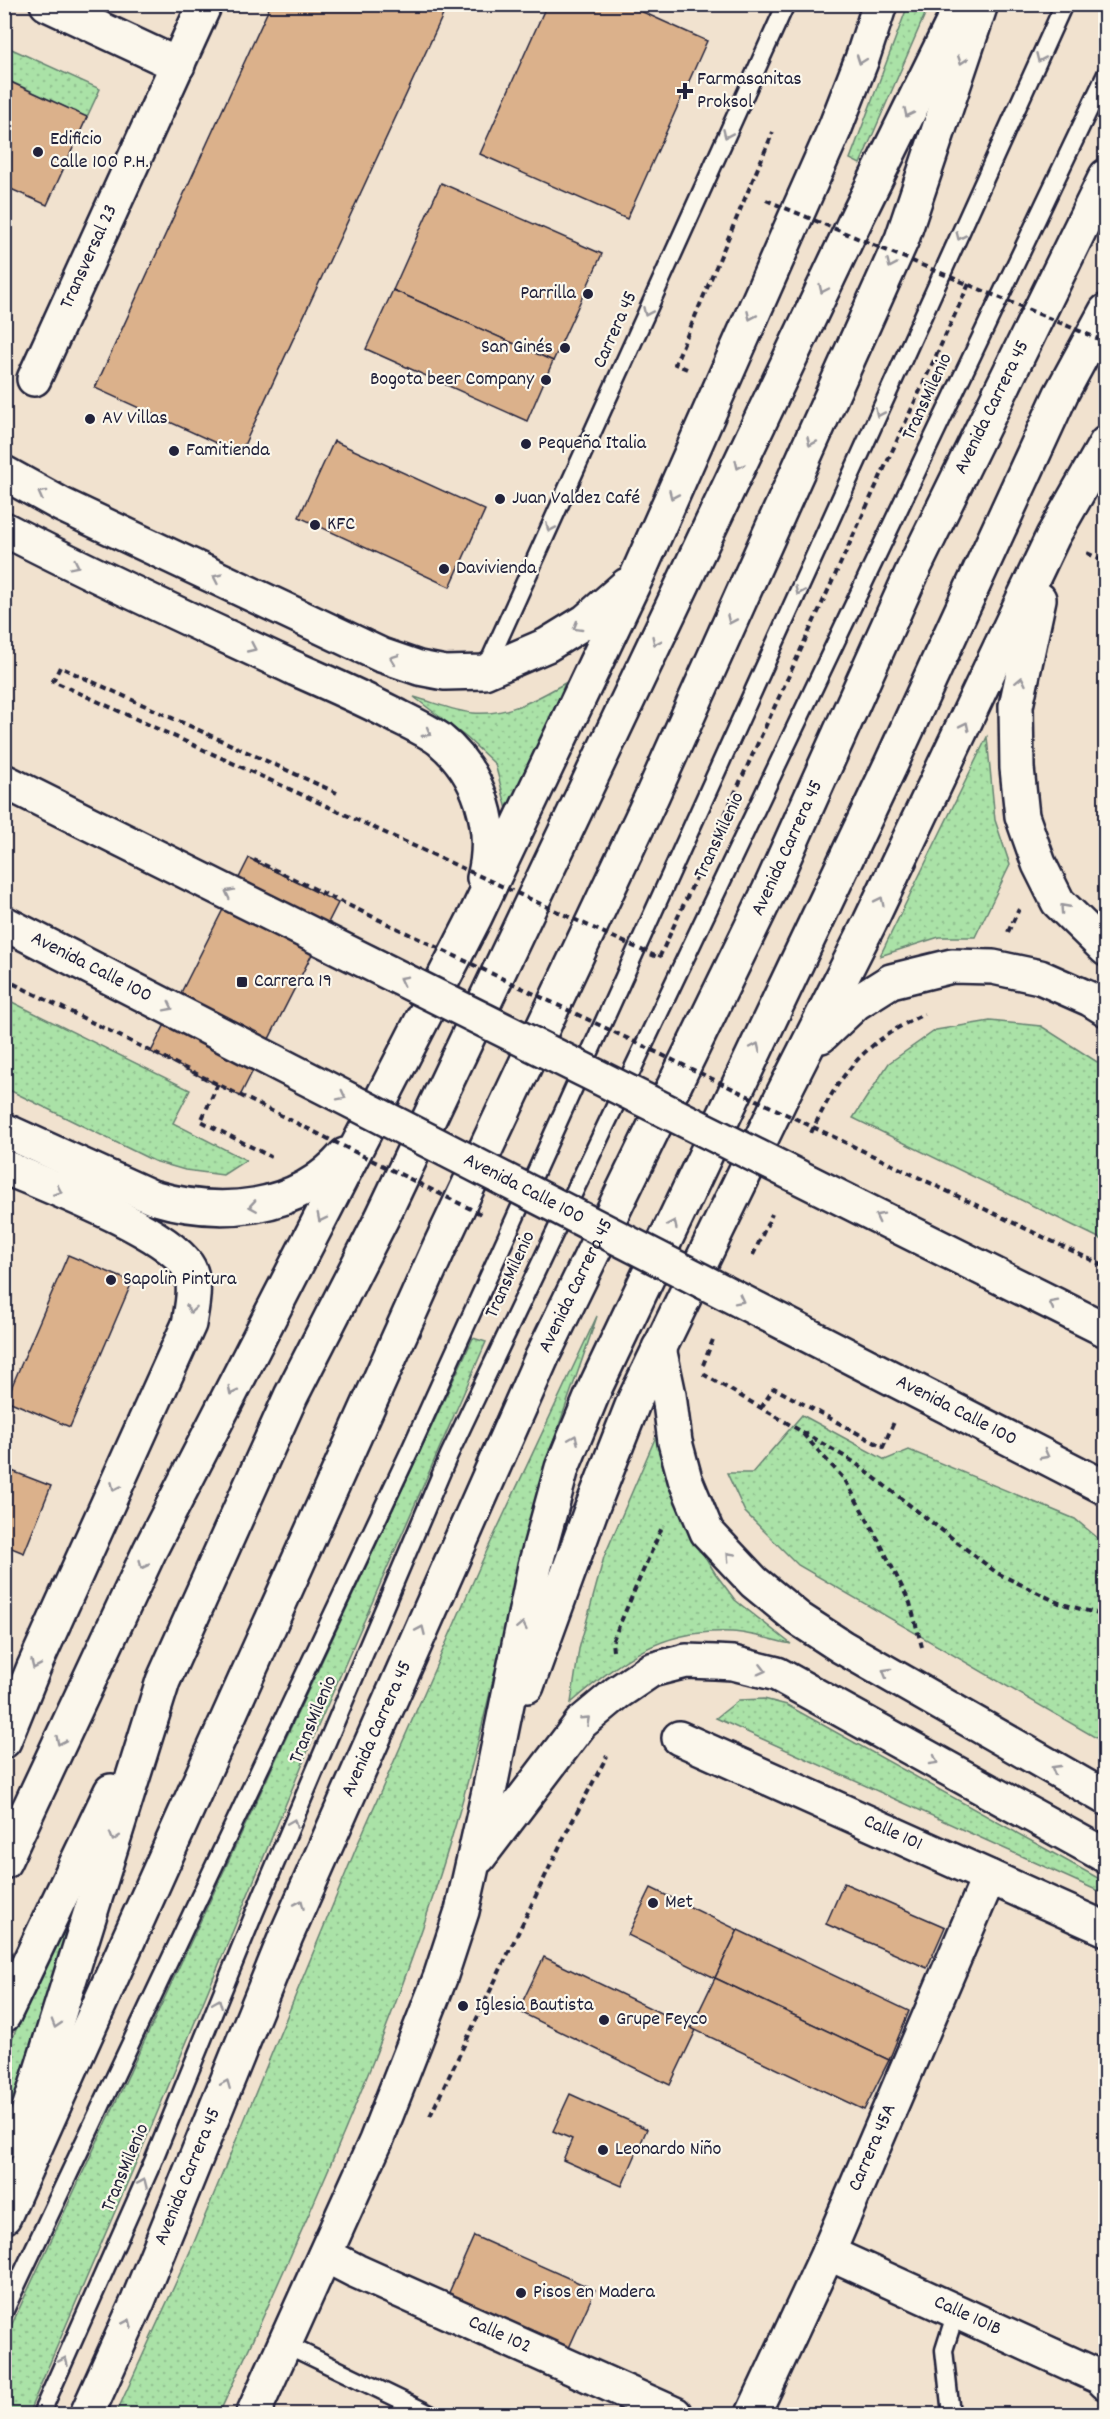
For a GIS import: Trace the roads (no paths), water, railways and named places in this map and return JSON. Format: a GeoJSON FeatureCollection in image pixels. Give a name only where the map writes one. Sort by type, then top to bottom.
{"type":"FeatureCollection","features":[{"type":"Feature","properties":{"kind":"main road"},"geometry":{"type":"LineString","coordinates":[[47,4],[178,64]]}},
{"type":"Feature","properties":{"kind":"main road","name":"Transversal 23"},"geometry":{"type":"LineString","coordinates":[[34,379],[205,4]]}},
{"type":"Feature","properties":{"kind":"main road"},"geometry":{"type":"LineString","coordinates":[[4,1862],[150,1550],[475,916],[637,576],[835,128],[862,59],[880,4]]}},
{"type":"Feature","properties":{"kind":"main road"},"geometry":{"type":"LineString","coordinates":[[4,2014],[163,1681],[291,1396],[382,1218],[858,215],[962,4]]}},
{"type":"Feature","properties":{"kind":"main road"},"geometry":{"type":"LineString","coordinates":[[4,2217],[439,1248],[652,796],[902,239],[981,4]]}},
{"type":"Feature","properties":{"kind":"main road","name":"Avenida Carrera 45"},"geometry":{"type":"LineString","coordinates":[[87,2415],[138,2301],[291,1925],[542,1358],[769,891],[924,546],[1106,177]]}},
{"type":"Feature","properties":{"kind":"main road"},"geometry":{"type":"LineString","coordinates":[[253,2415],[376,2141],[437,1988],[462,1911],[535,1566],[562,1468],[595,1388],[891,764],[1056,405],[1106,311]]}},
{"type":"Feature","properties":{"kind":"main road"},"geometry":{"type":"LineString","coordinates":[[490,1787],[590,1513],[634,1401],[870,922],[1053,536],[1106,442]]}},
{"type":"Feature","properties":{"kind":"main road"},"geometry":{"type":"LineString","coordinates":[[4,473],[62,505],[381,655],[419,668],[445,673],[484,672],[548,645],[586,621],[637,576]]}},
{"type":"Feature","properties":{"kind":"main road"},"geometry":{"type":"LineString","coordinates":[[4,529],[140,596],[383,709],[439,740],[459,760],[476,786],[485,807],[489,837],[487,866],[475,916]]}},
{"type":"Feature","properties":{"kind":"main road"},"geometry":{"type":"LineString","coordinates":[[1053,536],[1016,706],[1017,768],[1023,816],[1039,864],[1058,902],[1106,949]]}},
{"type":"Feature","properties":{"kind":"main road"},"geometry":{"type":"LineString","coordinates":[[4,781],[1106,1330]]}},
{"type":"Feature","properties":{"kind":"main road","name":"Avenida Calle 100"},"geometry":{"type":"LineString","coordinates":[[4,923],[1106,1488]]}},
{"type":"Feature","properties":{"kind":"main road"},"geometry":{"type":"LineString","coordinates":[[803,1054],[856,1003],[891,981],[952,966],[993,967],[1040,977],[1106,1008]]}},
{"type":"Feature","properties":{"kind":"main road"},"geometry":{"type":"LineString","coordinates":[[4,1130],[152,1197],[177,1204],[221,1209],[263,1204],[301,1191],[322,1177],[343,1158],[367,1128]]}},
{"type":"Feature","properties":{"kind":"main road"},"geometry":{"type":"LineString","coordinates":[[4,1167],[130,1224],[168,1246],[188,1266],[194,1293],[189,1324],[34,1667],[4,1741]]}},
{"type":"Feature","properties":{"kind":"main road"},"geometry":{"type":"LineString","coordinates":[[659,1348],[669,1395],[675,1442],[685,1479],[707,1532],[754,1582],[799,1619],[842,1647],[1106,1798]]}},
{"type":"Feature","properties":{"kind":"main road"},"geometry":{"type":"LineString","coordinates":[[472,1868],[581,1723],[651,1670],[686,1661],[733,1662],[777,1674],[1106,1856]]}},
{"type":"Feature","properties":{"kind":"main road"},"geometry":{"type":"LineString","coordinates":[[4,2188],[163,1681]]}},
{"type":"Feature","properties":{"kind":"main road","name":"Calle 101"},"geometry":{"type":"LineString","coordinates":[[679,1738],[1106,1929]]}},
{"type":"Feature","properties":{"kind":"main road","name":"Carrera 45A"},"geometry":{"type":"LineString","coordinates":[[753,2415],[828,2253],[989,1877]]}},
{"type":"Feature","properties":{"kind":"main road","name":"Calle 101B"},"geometry":{"type":"LineString","coordinates":[[828,2253],[1100,2377],[1106,2383]]}},
{"type":"Feature","properties":{"kind":"main road","name":"Calle 102"},"geometry":{"type":"LineString","coordinates":[[325,2255],[675,2415]]}},
{"type":"Feature","properties":{"kind":"lane","name":"Carrera 45"},"geometry":{"type":"LineString","coordinates":[[484,672],[786,4]]}},
{"type":"Feature","properties":{"kind":"lane","name":"TransMilenio"},"geometry":{"type":"LineString","coordinates":[[4,2312],[410,1450],[1064,4]]}},
{"type":"Feature","properties":{"kind":"lane","name":"TransMilenio"},"geometry":{"type":"LineString","coordinates":[[41,2415],[152,2164],[254,1914],[449,1455],[1106,74]]}},
{"type":"Feature","properties":{"kind":"lane"},"geometry":{"type":"LineString","coordinates":[[951,2415],[944,2350],[956,2312]]}},
{"type":"Feature","properties":{"kind":"lane"},"geometry":{"type":"LineString","coordinates":[[285,2344],[402,2408],[430,2415]]}},
{"type":"Feature","properties":{"kind":"place","name":"Farmasanitas Proksol"},"geometry":{"type":"Point","coordinates":[685,91]}},
{"type":"Feature","properties":{"kind":"place","name":"Edificio Calle 100 P.H."},"geometry":{"type":"Point","coordinates":[38,152]}},
{"type":"Feature","properties":{"kind":"place","name":"Parrilla"},"geometry":{"type":"Point","coordinates":[588,294]}},
{"type":"Feature","properties":{"kind":"place","name":"San Ginés"},"geometry":{"type":"Point","coordinates":[565,348]}},
{"type":"Feature","properties":{"kind":"place","name":"Bogota beer Company"},"geometry":{"type":"Point","coordinates":[546,380]}},
{"type":"Feature","properties":{"kind":"place","name":"AV Villas"},"geometry":{"type":"Point","coordinates":[90,419]}},
{"type":"Feature","properties":{"kind":"place","name":"Pequeña Italia"},"geometry":{"type":"Point","coordinates":[526,444]}},
{"type":"Feature","properties":{"kind":"place","name":"Famitienda"},"geometry":{"type":"Point","coordinates":[174,451]}},
{"type":"Feature","properties":{"kind":"place","name":"Juan Valdez Café"},"geometry":{"type":"Point","coordinates":[500,499]}},
{"type":"Feature","properties":{"kind":"place","name":"KFC"},"geometry":{"type":"Point","coordinates":[315,525]}},
{"type":"Feature","properties":{"kind":"place","name":"Davivienda"},"geometry":{"type":"Point","coordinates":[444,569]}},
{"type":"Feature","properties":{"kind":"place","name":"Carrera 19"},"geometry":{"type":"Point","coordinates":[242,982]}},
{"type":"Feature","properties":{"kind":"place","name":"Sapolin Pintura"},"geometry":{"type":"Point","coordinates":[111,1280]}},
{"type":"Feature","properties":{"kind":"place","name":"Met"},"geometry":{"type":"Point","coordinates":[653,1903]}},
{"type":"Feature","properties":{"kind":"place","name":"Iglesia Bautista"},"geometry":{"type":"Point","coordinates":[463,2006]}},
{"type":"Feature","properties":{"kind":"place","name":"Grupe Feyco"},"geometry":{"type":"Point","coordinates":[604,2020]}},
{"type":"Feature","properties":{"kind":"place","name":"Leonardo Niño"},"geometry":{"type":"Point","coordinates":[603,2150]}},
{"type":"Feature","properties":{"kind":"place","name":"Pisos en Madera"},"geometry":{"type":"Point","coordinates":[521,2293]}}]}
